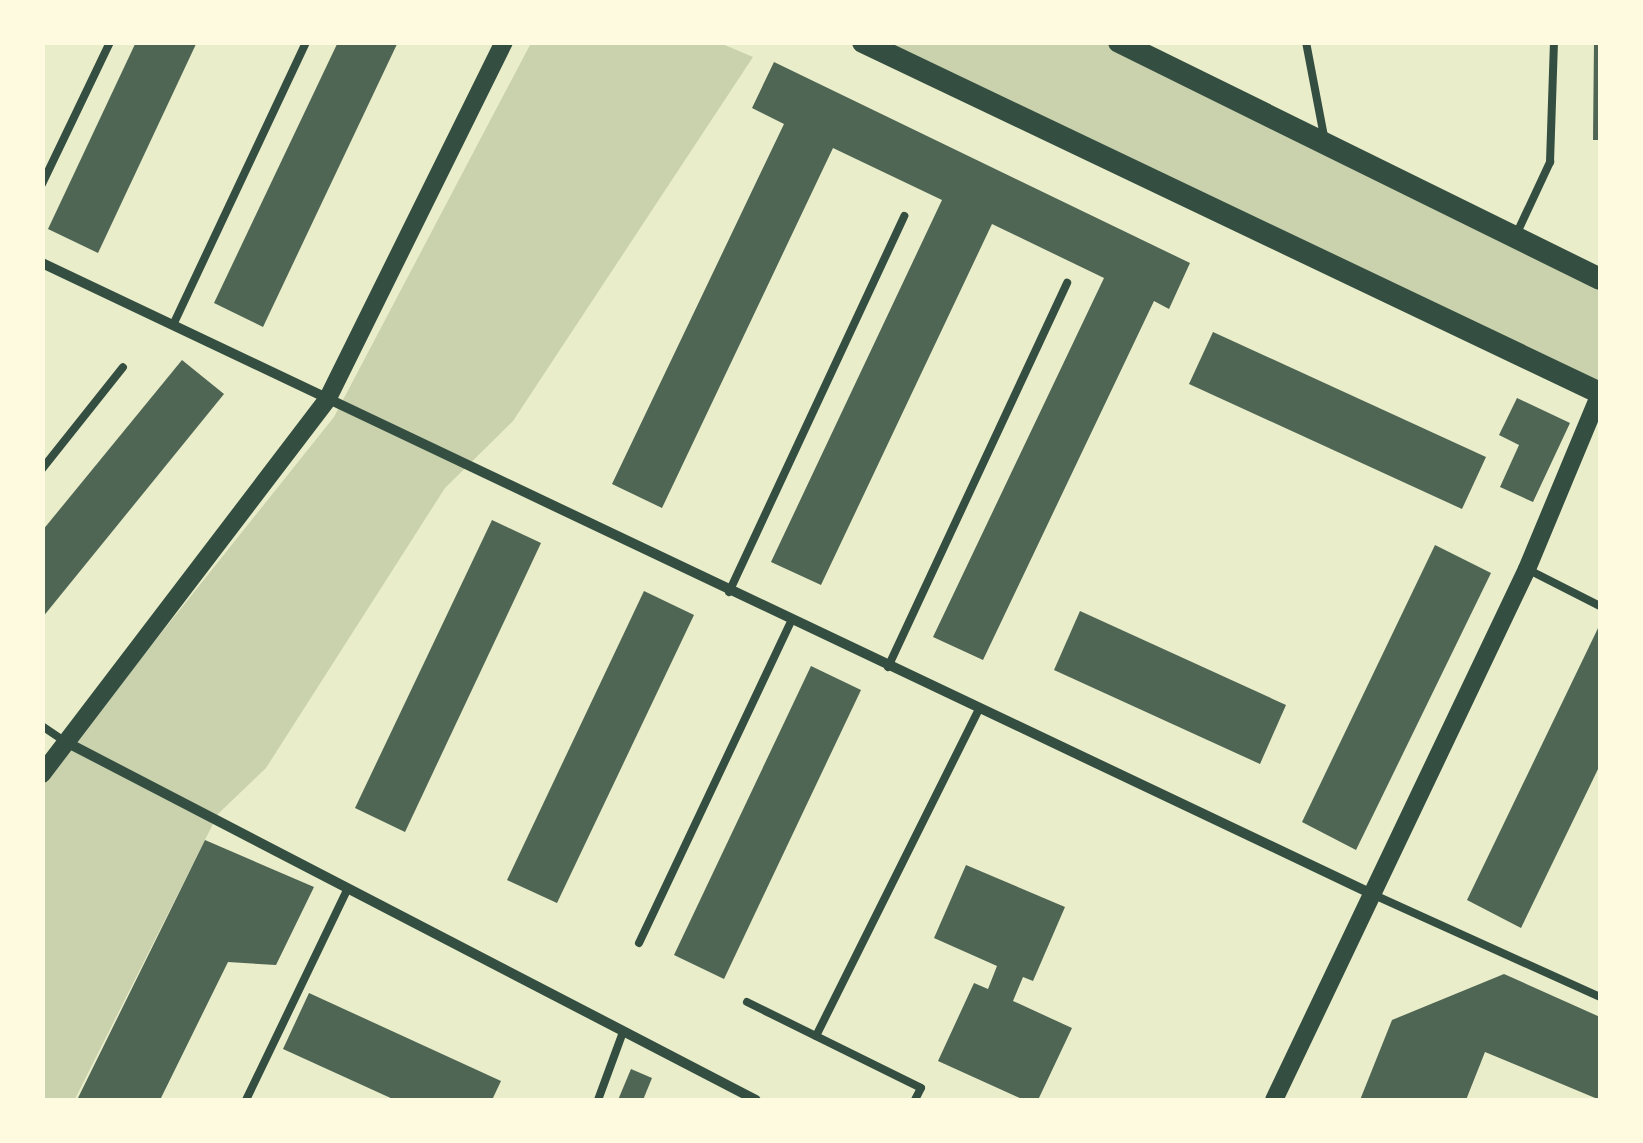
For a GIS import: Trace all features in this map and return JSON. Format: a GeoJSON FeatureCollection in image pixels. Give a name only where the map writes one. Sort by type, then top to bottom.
{"type":"FeatureCollection","features":[{"type":"Feature","properties":{"kind":"highway"},"geometry":{"type":"LineString","coordinates":[[863,42],[1600,393]]}},
{"type":"Feature","properties":{"kind":"highway"},"geometry":{"type":"LineString","coordinates":[[1120,42],[1600,279]]}},
{"type":"Feature","properties":{"kind":"street"},"geometry":{"type":"LineString","coordinates":[[42,774],[328,398],[504,42]]}},
{"type":"Feature","properties":{"kind":"street"},"geometry":{"type":"LineString","coordinates":[[42,263],[1372,894]]}},
{"type":"Feature","properties":{"kind":"street"},"geometry":{"type":"LineString","coordinates":[[1274,1100],[1526,569],[1600,393]]}},
{"type":"Feature","properties":{"kind":"street"},"geometry":{"type":"LineString","coordinates":[[66,742],[756,1100]]}},
{"type":"Feature","properties":{"kind":"lane"},"geometry":{"type":"LineString","coordinates":[[42,184],[110,42]]}},
{"type":"Feature","properties":{"kind":"lane"},"geometry":{"type":"LineString","coordinates":[[173,325],[306,42]]}},
{"type":"Feature","properties":{"kind":"lane"},"geometry":{"type":"LineString","coordinates":[[1306,42],[1325,143]]}},
{"type":"Feature","properties":{"kind":"lane"},"geometry":{"type":"LineString","coordinates":[[1516,236],[1550,162],[1554,42]]}},
{"type":"Feature","properties":{"kind":"lane"},"geometry":{"type":"LineString","coordinates":[[729,592],[904,216]]}},
{"type":"Feature","properties":{"kind":"lane"},"geometry":{"type":"LineString","coordinates":[[888,667],[1067,283]]}},
{"type":"Feature","properties":{"kind":"lane"},"geometry":{"type":"LineString","coordinates":[[42,469],[123,367]]}},
{"type":"Feature","properties":{"kind":"lane"},"geometry":{"type":"LineString","coordinates":[[1526,569],[1600,606]]}},
{"type":"Feature","properties":{"kind":"lane"},"geometry":{"type":"LineString","coordinates":[[638,943],[791,621]]}},
{"type":"Feature","properties":{"kind":"lane"},"geometry":{"type":"LineString","coordinates":[[816,1036],[979,710]]}},
{"type":"Feature","properties":{"kind":"lane"},"geometry":{"type":"LineString","coordinates":[[42,726],[66,742]]}},
{"type":"Feature","properties":{"kind":"lane"},"geometry":{"type":"LineString","coordinates":[[246,1100],[347,890]]}},
{"type":"Feature","properties":{"kind":"lane"},"geometry":{"type":"LineString","coordinates":[[1372,894],[1600,997]]}},
{"type":"Feature","properties":{"kind":"lane"},"geometry":{"type":"LineString","coordinates":[[747,1002],[921,1088],[915,1100]]}},
{"type":"Feature","properties":{"kind":"lane"},"geometry":{"type":"LineString","coordinates":[[598,1100],[623,1032]]}},
{"type":"Feature","properties":{"kind":"green space"},"geometry":{"type":"Polygon","coordinates":[[[531,43],[720,43],[753,57],[513,421],[445,488],[266,768],[218,814],[75,1099],[43,1100],[43,781],[334,417],[531,43]]]}},
{"type":"Feature","properties":{"kind":"green space"},"geometry":{"type":"Polygon","coordinates":[[[863,43],[1119,43],[1600,277],[1600,390],[863,43]]]}},
{"type":"Feature","properties":{"kind":"building"},"geometry":{"type":"Polygon","coordinates":[[[136,42],[197,42],[98,253],[48,229],[136,42]]]}},
{"type":"Feature","properties":{"kind":"building"},"geometry":{"type":"Polygon","coordinates":[[[338,42],[398,42],[263,327],[214,303],[338,42]]]}},
{"type":"Feature","properties":{"kind":"building"},"geometry":{"type":"Polygon","coordinates":[[[1594,42],[1600,42],[1600,140],[1593,140],[1594,42]]]}},
{"type":"Feature","properties":{"kind":"building"},"geometry":{"type":"Polygon","coordinates":[[[774,62],[1190,263],[1169,309],[1154,301],[983,660],[933,637],[1104,278],[992,224],[821,585],[771,562],[942,200],[833,148],[662,508],[612,484],[784,124],[752,108],[774,62]]]}},
{"type":"Feature","properties":{"kind":"building"},"geometry":{"type":"Polygon","coordinates":[[[1213,332],[1486,457],[1462,509],[1189,384],[1213,332]]]}},
{"type":"Feature","properties":{"kind":"building"},"geometry":{"type":"Polygon","coordinates":[[[182,360],[224,394],[42,618],[42,531],[182,360]]]}},
{"type":"Feature","properties":{"kind":"building"},"geometry":{"type":"Polygon","coordinates":[[[1517,398],[1570,423],[1533,502],[1500,487],[1519,445],[1499,435],[1517,398]]]}},
{"type":"Feature","properties":{"kind":"building"},"geometry":{"type":"Polygon","coordinates":[[[492,520],[541,543],[405,832],[355,808],[492,520]]]}},
{"type":"Feature","properties":{"kind":"building"},"geometry":{"type":"Polygon","coordinates":[[[1435,545],[1491,573],[1356,850],[1302,822],[1435,545]]]}},
{"type":"Feature","properties":{"kind":"building"},"geometry":{"type":"Polygon","coordinates":[[[644,591],[694,615],[557,903],[507,880],[644,591]]]}},
{"type":"Feature","properties":{"kind":"building"},"geometry":{"type":"Polygon","coordinates":[[[1080,611],[1286,705],[1260,764],[1054,670],[1080,611]]]}},
{"type":"Feature","properties":{"kind":"building"},"geometry":{"type":"Polygon","coordinates":[[[1600,624],[1600,765],[1521,928],[1467,900],[1600,624]]]}},
{"type":"Feature","properties":{"kind":"building"},"geometry":{"type":"Polygon","coordinates":[[[811,666],[861,690],[724,979],[674,955],[811,666]]]}},
{"type":"Feature","properties":{"kind":"building"},"geometry":{"type":"Polygon","coordinates":[[[205,840],[314,887],[276,965],[228,962],[160,1100],[77,1100],[205,840]]]}},
{"type":"Feature","properties":{"kind":"building"},"geometry":{"type":"Polygon","coordinates":[[[966,865],[1065,907],[1033,981],[1023,977],[1013,1001],[1072,1028],[1038,1100],[1024,1100],[938,1061],[974,983],[988,989],[997,966],[934,938],[966,865]]]}},
{"type":"Feature","properties":{"kind":"building"},"geometry":{"type":"Polygon","coordinates":[[[1504,974],[1600,1017],[1600,1100],[1485,1052],[1466,1100],[1360,1100],[1392,1020],[1504,974]]]}},
{"type":"Feature","properties":{"kind":"building"},"geometry":{"type":"Polygon","coordinates":[[[309,993],[501,1081],[492,1100],[395,1100],[283,1049],[309,993]]]}},
{"type":"Feature","properties":{"kind":"building"},"geometry":{"type":"Polygon","coordinates":[[[631,1069],[652,1078],[643,1100],[618,1100],[631,1069]]]}}]}
